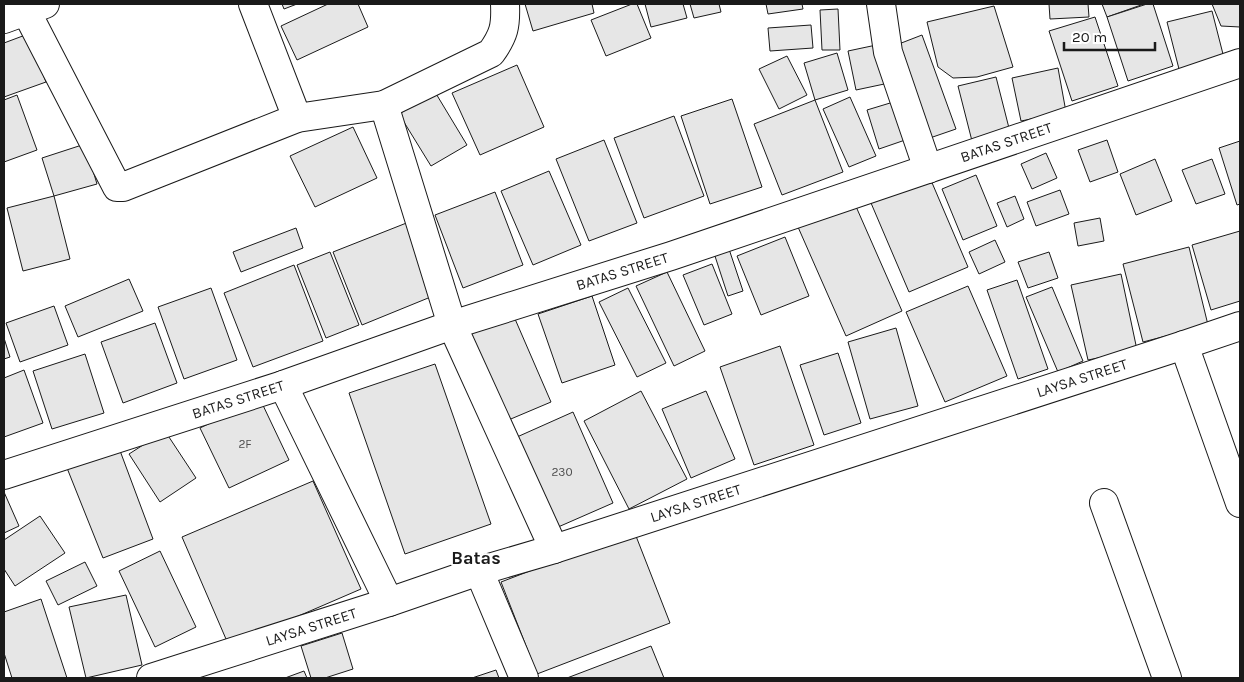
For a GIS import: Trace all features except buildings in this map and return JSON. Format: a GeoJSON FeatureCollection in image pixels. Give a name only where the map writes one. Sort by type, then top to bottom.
{"type":"FeatureCollection","features":[{"type":"Feature","properties":{"kind":"street"},"geometry":{"type":"LineString","coordinates":[[253,4],[297,118]]}},
{"type":"Feature","properties":{"kind":"street"},"geometry":{"type":"LineString","coordinates":[[25,11],[117,187],[123,187],[297,118],[384,105],[491,53],[504,31],[506,22],[505,4]]}},
{"type":"Feature","properties":{"kind":"street"},"geometry":{"type":"LineString","coordinates":[[881,4],[888,52],[928,169]]}},
{"type":"Feature","properties":{"kind":"street","name":"BATAS STREET"},"geometry":{"type":"LineString","coordinates":[[4,475],[283,385],[452,325],[661,259],[1240,63]]}},
{"type":"Feature","properties":{"kind":"street"},"geometry":{"type":"LineString","coordinates":[[384,105],[452,325],[554,549]]}},
{"type":"Feature","properties":{"kind":"street","name":"LAYSA STREET"},"geometry":{"type":"LineString","coordinates":[[151,678],[1240,326]]}},
{"type":"Feature","properties":{"kind":"street"},"geometry":{"type":"LineString","coordinates":[[1184,345],[1240,503]]}},
{"type":"Feature","properties":{"kind":"street"},"geometry":{"type":"LineString","coordinates":[[283,385],[389,602]]}},
{"type":"Feature","properties":{"kind":"street"},"geometry":{"type":"LineString","coordinates":[[1104,503],[1167,678]]}},
{"type":"Feature","properties":{"kind":"street"},"geometry":{"type":"LineString","coordinates":[[480,571],[524,678]]}},
{"type":"Feature","properties":{"kind":"district","name":"Batas"},"geometry":{"type":"Point","coordinates":[476,558]}}]}
